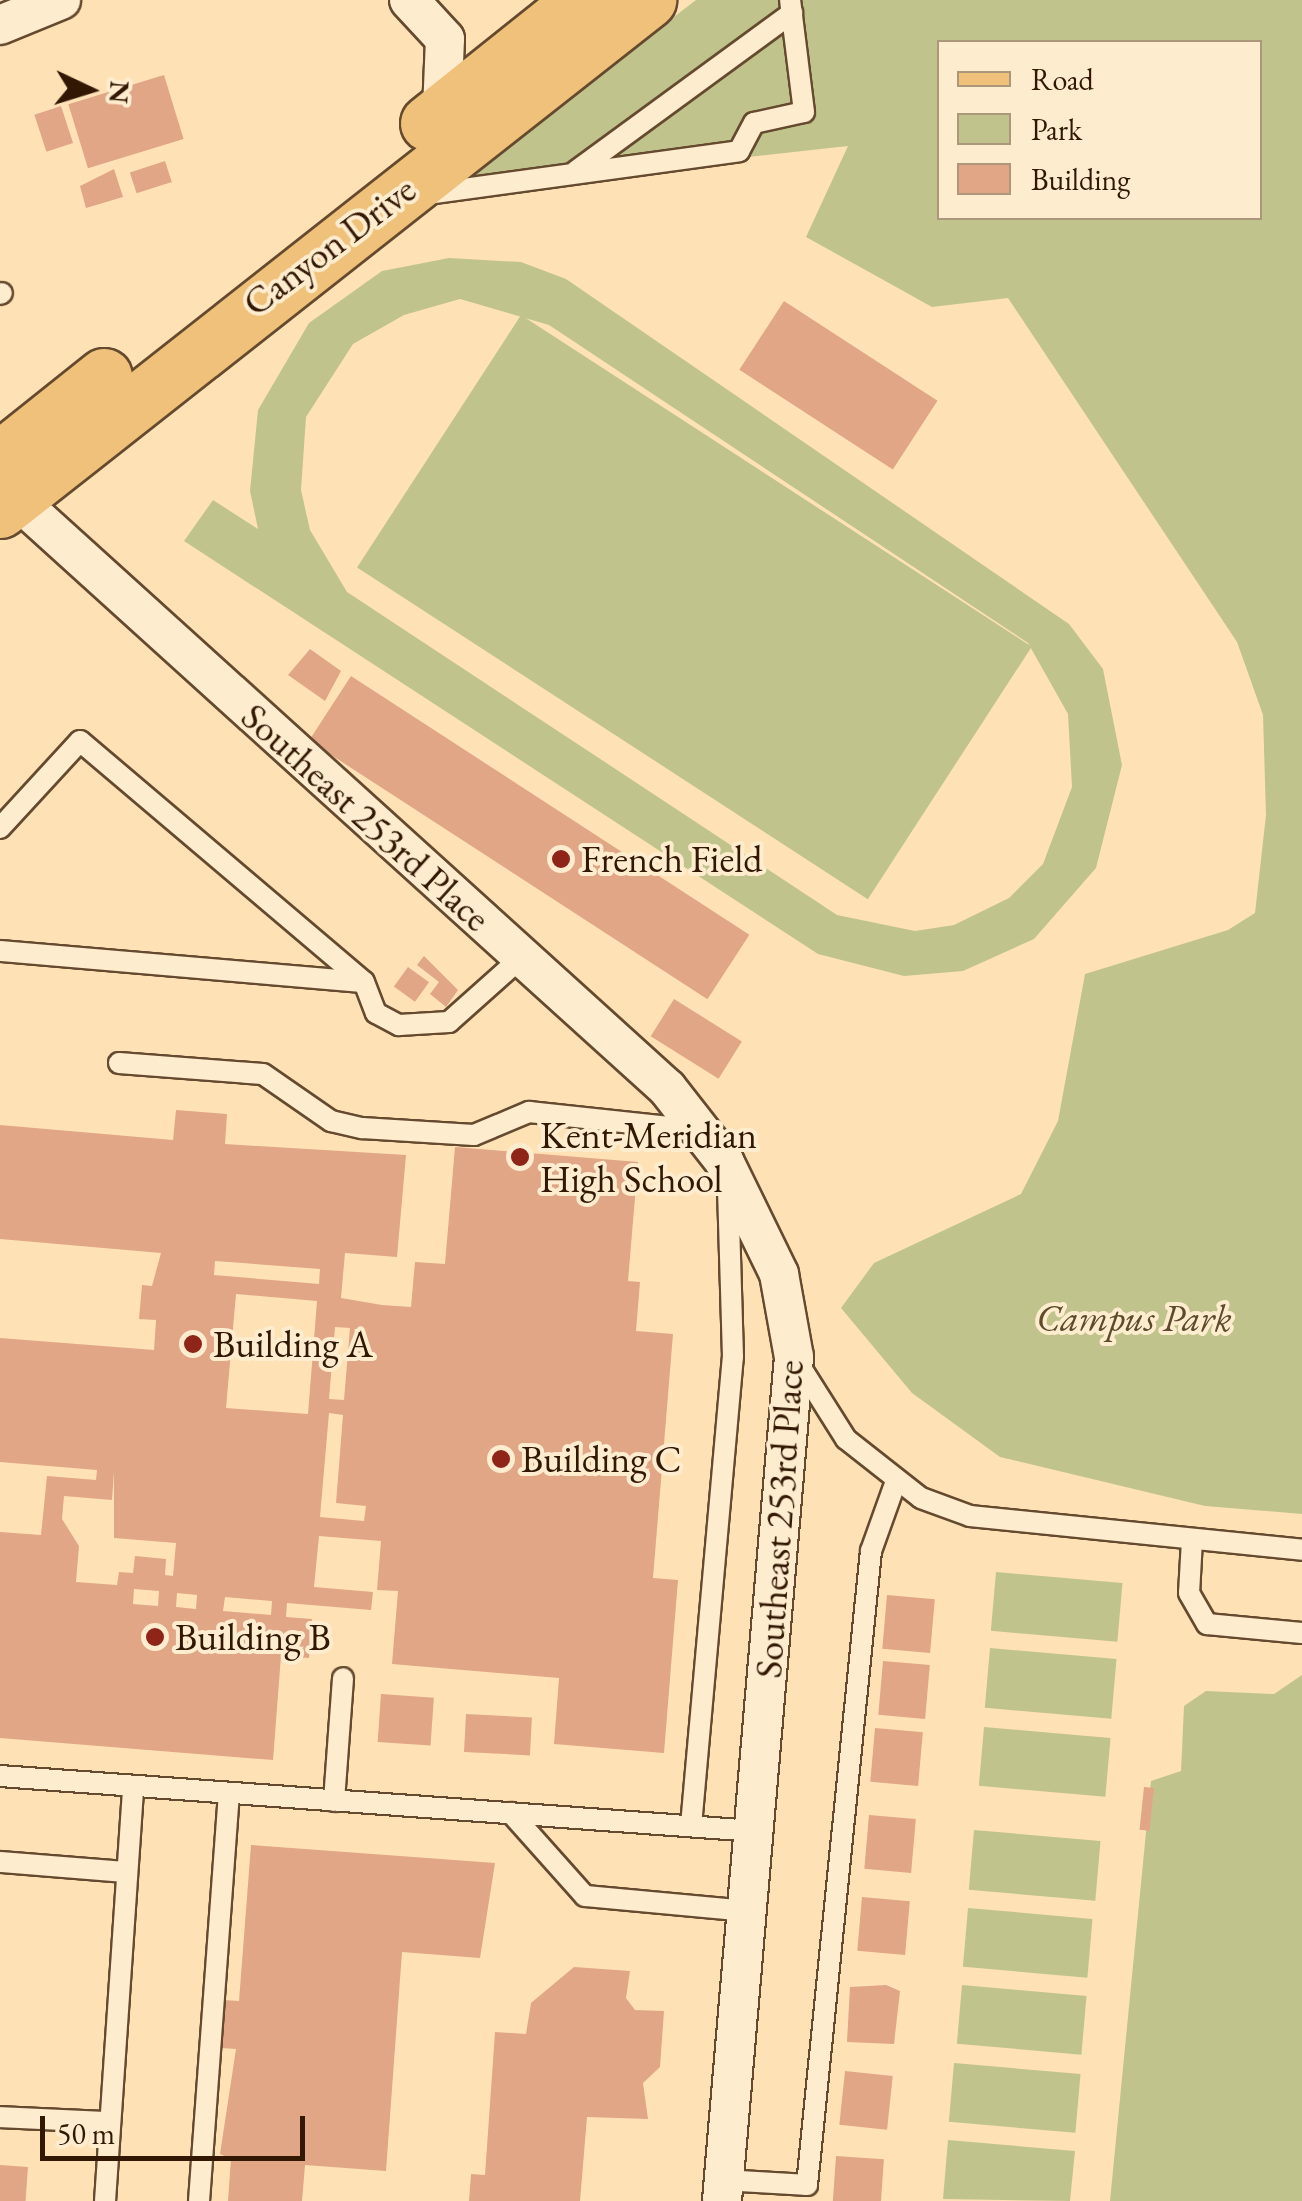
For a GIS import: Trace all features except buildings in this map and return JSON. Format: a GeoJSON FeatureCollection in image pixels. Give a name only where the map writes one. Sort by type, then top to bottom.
{"type":"FeatureCollection","features":[{"type":"Feature","properties":{"kind":"main road","name":"Canyon Drive"},"geometry":{"type":"LineString","coordinates":[[5,488],[442,112],[582,0]]}},
{"type":"Feature","properties":{"kind":"main road","name":"Canyon Drive"},"geometry":{"type":"LineString","coordinates":[[5,488],[648,0]]}},
{"type":"Feature","properties":{"kind":"street"},"geometry":{"type":"LineString","coordinates":[[0,26],[61,0]]}},
{"type":"Feature","properties":{"kind":"street"},"geometry":{"type":"LineString","coordinates":[[410,0],[444,39],[442,112]]}},
{"type":"Feature","properties":{"kind":"street","name":"Southeast 253rd Place"},"geometry":{"type":"LineString","coordinates":[[5,488],[667,1088],[724,1161],[779,1274],[794,1357],[723,2190]]}},
{"type":"Feature","properties":{"kind":"lane"},"geometry":{"type":"LineString","coordinates":[[395,195],[739,150],[754,124],[804,112],[791,6]]}},
{"type":"Feature","properties":{"kind":"lane"},"geometry":{"type":"LineString","coordinates":[[572,174],[791,6]]}},
{"type":"Feature","properties":{"kind":"lane"},"geometry":{"type":"LineString","coordinates":[[0,828],[80,741],[364,982],[376,1012],[425,1027],[465,1012],[522,957]]}},
{"type":"Feature","properties":{"kind":"lane"},"geometry":{"type":"LineString","coordinates":[[0,951],[364,982]]}},
{"type":"Feature","properties":{"kind":"lane"},"geometry":{"type":"LineString","coordinates":[[119,1063],[277,1078],[331,1120],[362,1128],[474,1135],[528,1112],[699,1130]]}},
{"type":"Feature","properties":{"kind":"lane"},"geometry":{"type":"LineString","coordinates":[[691,1826],[733,1357],[736,1255],[724,1161]]}},
{"type":"Feature","properties":{"kind":"lane"},"geometry":{"type":"LineString","coordinates":[[794,1357],[846,1439],[896,1481],[970,1516],[1302,1550]]}},
{"type":"Feature","properties":{"kind":"lane"},"geometry":{"type":"LineString","coordinates":[[723,2190],[807,2185],[871,1552],[896,1481]]}},
{"type":"Feature","properties":{"kind":"lane"},"geometry":{"type":"LineString","coordinates":[[1192,1540],[1189,1592],[1207,1624],[1302,1632]]}},
{"type":"Feature","properties":{"kind":"lane"},"geometry":{"type":"LineString","coordinates":[[334,1800],[343,1678]]}},
{"type":"Feature","properties":{"kind":"lane"},"geometry":{"type":"LineString","coordinates":[[0,1776],[756,1831]]}},
{"type":"Feature","properties":{"kind":"lane"},"geometry":{"type":"LineString","coordinates":[[105,2201],[106,2122],[133,1786]]}},
{"type":"Feature","properties":{"kind":"lane"},"geometry":{"type":"LineString","coordinates":[[199,2201],[228,1793]]}},
{"type":"Feature","properties":{"kind":"lane"},"geometry":{"type":"LineString","coordinates":[[511,1813],[585,1896],[748,1911]]}},
{"type":"Feature","properties":{"kind":"lane"},"geometry":{"type":"LineString","coordinates":[[0,1862],[126,1872]]}},
{"type":"Feature","properties":{"kind":"lane"},"geometry":{"type":"LineString","coordinates":[[0,2116],[106,2122]]}},
{"type":"Feature","properties":{"kind":"green space","name":"Campus Park"},"geometry":{"type":"Polygon","coordinates":[[[696,0],[1302,0],[1302,1514],[1205,1506],[1000,1457],[912,1393],[841,1308],[874,1263],[1021,1194],[1058,1121],[1085,974],[1228,930],[1255,913],[1266,815],[1263,715],[1237,642],[1008,298],[932,307],[806,237],[848,146],[448,190],[696,0]]]}},
{"type":"Feature","properties":{"kind":"green space"},"geometry":{"type":"Polygon","coordinates":[[[449,258],[521,262],[566,279],[1069,624],[1103,669],[1122,765],[1096,868],[1034,939],[963,971],[904,976],[818,954],[184,541],[213,500],[258,529],[250,491],[258,410],[309,323],[382,271],[449,258]],[[460,299],[404,315],[353,344],[306,417],[301,490],[310,530],[347,592],[837,915],[915,931],[954,925],[1009,898],[1043,864],[1072,787],[1068,714],[1028,643],[549,325],[460,299]]]}},
{"type":"Feature","properties":{"kind":"green space"},"geometry":{"type":"Polygon","coordinates":[[[521,315],[1032,647],[868,899],[357,567],[521,315]]]}},
{"type":"Feature","properties":{"kind":"green space"},"geometry":{"type":"Polygon","coordinates":[[[996,1572],[1123,1583],[1117,1642],[991,1631],[996,1572]]]}},
{"type":"Feature","properties":{"kind":"green space"},"geometry":{"type":"Polygon","coordinates":[[[990,1648],[1117,1659],[1111,1719],[985,1708],[990,1648]]]}},
{"type":"Feature","properties":{"kind":"green space"},"geometry":{"type":"Polygon","coordinates":[[[1302,1675],[1302,2201],[1110,2201],[1151,1781],[1181,1771],[1184,1706],[1206,1691],[1274,1694],[1302,1675]]]}},
{"type":"Feature","properties":{"kind":"green space"},"geometry":{"type":"Polygon","coordinates":[[[984,1727],[1111,1738],[1105,1797],[979,1786],[984,1727]]]}},
{"type":"Feature","properties":{"kind":"green space"},"geometry":{"type":"Polygon","coordinates":[[[974,1830],[1101,1841],[1095,1901],[969,1890],[974,1830]]]}},
{"type":"Feature","properties":{"kind":"green space"},"geometry":{"type":"Polygon","coordinates":[[[968,1908],[1093,1919],[1087,1978],[963,1967],[968,1908]]]}},
{"type":"Feature","properties":{"kind":"green space"},"geometry":{"type":"Polygon","coordinates":[[[962,1985],[1087,1996],[1081,2055],[957,2044],[962,1985]]]}},
{"type":"Feature","properties":{"kind":"green space"},"geometry":{"type":"Polygon","coordinates":[[[954,2063],[1081,2074],[1075,2133],[949,2122],[954,2063]]]}},
{"type":"Feature","properties":{"kind":"green space"},"geometry":{"type":"Polygon","coordinates":[[[948,2140],[1075,2151],[1070,2201],[943,2199],[948,2140]]]}},
{"type":"Feature","properties":{"kind":"place","name":"French Field"},"geometry":{"type":"Point","coordinates":[561,859]}},
{"type":"Feature","properties":{"kind":"place","name":"Kent-Meridian High School"},"geometry":{"type":"Point","coordinates":[520,1157]}},
{"type":"Feature","properties":{"kind":"place","name":"Building A"},"geometry":{"type":"Point","coordinates":[193,1344]}},
{"type":"Feature","properties":{"kind":"place","name":"Building C"},"geometry":{"type":"Point","coordinates":[501,1459]}},
{"type":"Feature","properties":{"kind":"place","name":"Building B"},"geometry":{"type":"Point","coordinates":[155,1637]}}]}
